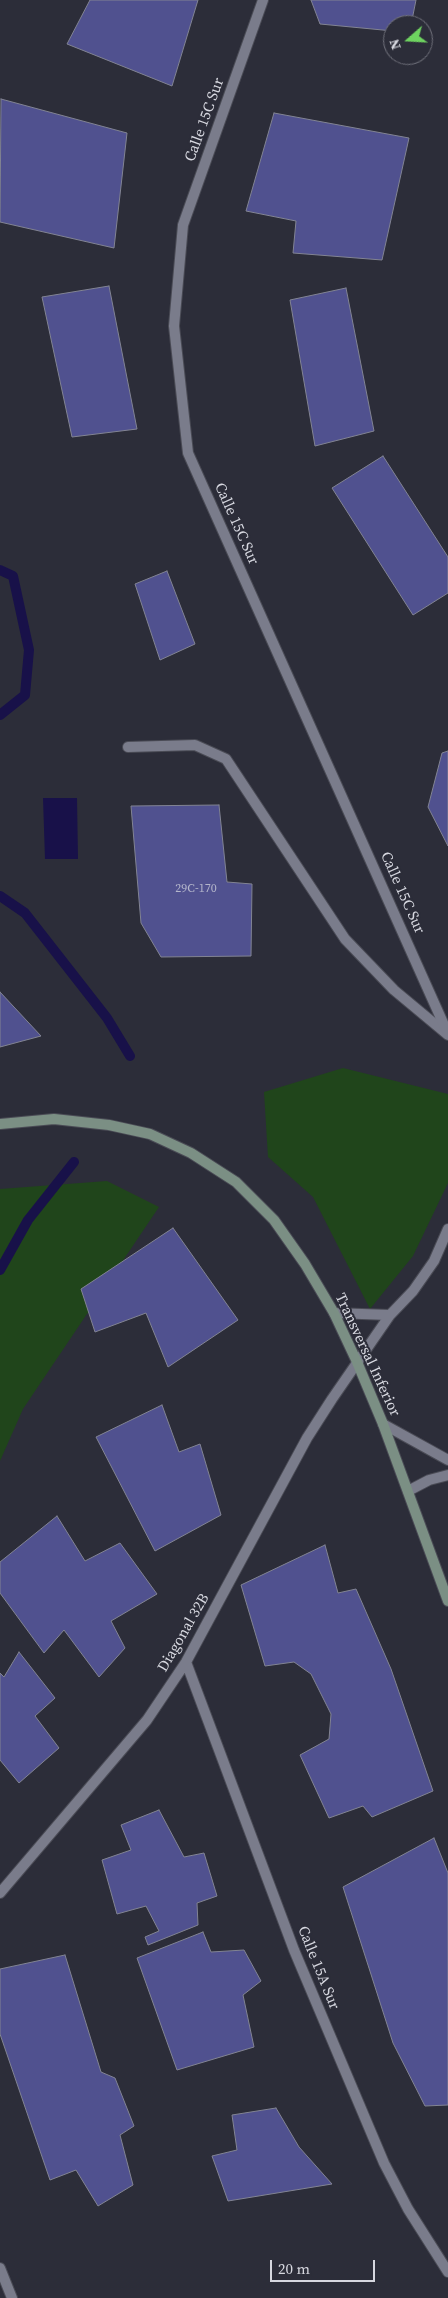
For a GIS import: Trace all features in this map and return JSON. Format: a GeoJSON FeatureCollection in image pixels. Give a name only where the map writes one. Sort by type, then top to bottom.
{"type":"FeatureCollection","features":[{"type":"Feature","properties":{"kind":"main road","name":"Transversal Inferior"},"geometry":{"type":"LineString","coordinates":[[0,1124],[54,1119],[109,1125],[150,1134],[191,1153],[236,1182],[274,1220],[305,1264],[334,1313],[357,1362],[383,1424],[448,1601]]}},
{"type":"Feature","properties":{"kind":"street","name":"Calle 15C Sur"},"geometry":{"type":"LineString","coordinates":[[263,0],[183,225],[174,326],[188,453],[448,1035]]}},
{"type":"Feature","properties":{"kind":"street"},"geometry":{"type":"LineString","coordinates":[[128,746],[195,745],[226,759],[345,939],[394,990],[448,1035]]}},
{"type":"Feature","properties":{"kind":"street"},"geometry":{"type":"LineString","coordinates":[[357,1362],[390,1315],[413,1291],[434,1261],[448,1229]]}},
{"type":"Feature","properties":{"kind":"street"},"geometry":{"type":"LineString","coordinates":[[334,1313],[390,1315]]}},
{"type":"Feature","properties":{"kind":"street","name":"Diagonal 32B"},"geometry":{"type":"LineString","coordinates":[[0,1893],[147,1720],[186,1662],[307,1438],[357,1362]]}},
{"type":"Feature","properties":{"kind":"street"},"geometry":{"type":"LineString","coordinates":[[383,1424],[448,1460]]}},
{"type":"Feature","properties":{"kind":"street"},"geometry":{"type":"LineString","coordinates":[[408,1491],[429,1480],[448,1475]]}},
{"type":"Feature","properties":{"kind":"street","name":"Calle 15A Sur"},"geometry":{"type":"LineString","coordinates":[[186,1662],[294,1950],[384,2163],[408,2209],[448,2272]]}},
{"type":"Feature","properties":{"kind":"street"},"geometry":{"type":"LineString","coordinates":[[0,2268],[12,2298]]}},
{"type":"Feature","properties":{"kind":"green space"},"geometry":{"type":"Polygon","coordinates":[[[343,1068],[448,1094],[448,1183],[413,1256],[370,1309],[313,1197],[268,1157],[264,1092],[343,1068]]]}},
{"type":"Feature","properties":{"kind":"green space"},"geometry":{"type":"Polygon","coordinates":[[[107,1181],[159,1207],[23,1409],[0,1461],[0,1189],[107,1181]]]}},
{"type":"Feature","properties":{"kind":"shaded area"},"geometry":{"type":"Polygon","coordinates":[[[43,798],[77,798],[78,859],[45,859],[43,798]]]}},
{"type":"Feature","properties":{"kind":"building"},"geometry":{"type":"Polygon","coordinates":[[[90,0],[198,0],[172,86],[67,44],[90,0]]]}},
{"type":"Feature","properties":{"kind":"building"},"geometry":{"type":"Polygon","coordinates":[[[311,0],[416,0],[413,15],[383,15],[383,30],[320,24],[311,0]]]}},
{"type":"Feature","properties":{"kind":"building"},"geometry":{"type":"Polygon","coordinates":[[[1,99],[127,133],[114,248],[0,222],[1,99]]]}},
{"type":"Feature","properties":{"kind":"building"},"geometry":{"type":"Polygon","coordinates":[[[274,113],[409,138],[382,260],[293,253],[296,221],[246,211],[274,113]]]}},
{"type":"Feature","properties":{"kind":"building"},"geometry":{"type":"Polygon","coordinates":[[[109,286],[137,429],[72,437],[42,297],[109,286]]]}},
{"type":"Feature","properties":{"kind":"building"},"geometry":{"type":"Polygon","coordinates":[[[346,288],[374,431],[315,446],[290,300],[346,288]]]}},
{"type":"Feature","properties":{"kind":"building"},"geometry":{"type":"Polygon","coordinates":[[[383,456],[448,557],[448,593],[413,615],[332,488],[383,456]]]}},
{"type":"Feature","properties":{"kind":"building"},"geometry":{"type":"Polygon","coordinates":[[[167,571],[195,644],[160,660],[135,584],[167,571]]]}},
{"type":"Feature","properties":{"kind":"building"},"geometry":{"type":"Polygon","coordinates":[[[448,751],[448,846],[428,807],[442,753],[448,751]]]}},
{"type":"Feature","properties":{"kind":"building"},"geometry":{"type":"Polygon","coordinates":[[[219,805],[227,882],[252,884],[251,956],[161,957],[141,923],[131,806],[219,805]]]}},
{"type":"Feature","properties":{"kind":"building"},"geometry":{"type":"Polygon","coordinates":[[[0,992],[41,1036],[0,1047],[0,992]]]}},
{"type":"Feature","properties":{"kind":"building"},"geometry":{"type":"Polygon","coordinates":[[[173,1228],[238,1320],[168,1367],[146,1313],[95,1332],[81,1289],[173,1228]]]}},
{"type":"Feature","properties":{"kind":"building"},"geometry":{"type":"Polygon","coordinates":[[[162,1405],[179,1452],[200,1444],[221,1515],[155,1551],[96,1437],[162,1405]]]}},
{"type":"Feature","properties":{"kind":"building"},"geometry":{"type":"Polygon","coordinates":[[[57,1516],[85,1561],[120,1543],[157,1594],[111,1621],[125,1648],[99,1677],[64,1630],[44,1653],[0,1593],[0,1562],[57,1516]]]}},
{"type":"Feature","properties":{"kind":"building"},"geometry":{"type":"Polygon","coordinates":[[[325,1545],[338,1593],[356,1589],[391,1669],[433,1791],[372,1817],[363,1806],[329,1818],[300,1755],[329,1739],[331,1714],[311,1674],[294,1662],[265,1666],[241,1585],[325,1545]]]}},
{"type":"Feature","properties":{"kind":"building"},"geometry":{"type":"Polygon","coordinates":[[[19,1652],[55,1698],[35,1716],[59,1748],[19,1783],[0,1760],[0,1673],[4,1677],[19,1652]]]}},
{"type":"Feature","properties":{"kind":"building"},"geometry":{"type":"Polygon","coordinates":[[[159,1810],[184,1857],[204,1853],[217,1896],[197,1903],[198,1925],[148,1945],[145,1937],[159,1931],[146,1906],[117,1914],[102,1860],[131,1850],[121,1825],[159,1810]]]}},
{"type":"Feature","properties":{"kind":"building"},"geometry":{"type":"Polygon","coordinates":[[[434,1838],[448,1873],[448,2105],[425,2106],[393,2043],[343,1887],[434,1838]]]}},
{"type":"Feature","properties":{"kind":"building"},"geometry":{"type":"Polygon","coordinates":[[[203,1932],[211,1952],[244,1950],[261,1981],[243,1995],[254,2047],[177,2070],[137,1958],[203,1932]]]}},
{"type":"Feature","properties":{"kind":"building"},"geometry":{"type":"Polygon","coordinates":[[[65,1955],[101,2072],[115,2078],[134,2126],[120,2135],[133,2185],[98,2206],[76,2170],[50,2180],[0,2034],[0,1969],[65,1955]]]}},
{"type":"Feature","properties":{"kind":"building"},"geometry":{"type":"Polygon","coordinates":[[[276,2108],[299,2147],[332,2184],[228,2201],[212,2156],[237,2150],[232,2115],[276,2108]]]}},
{"type":"Feature","properties":{"kind":"waterway"},"geometry":{"type":"LineString","coordinates":[[0,570],[13,576],[29,650],[25,695],[0,715]]}},
{"type":"Feature","properties":{"kind":"waterway"},"geometry":{"type":"LineString","coordinates":[[0,896],[25,913],[107,1018],[130,1056]]}},
{"type":"Feature","properties":{"kind":"waterway"},"geometry":{"type":"LineString","coordinates":[[0,1270],[28,1220],[74,1162]]}}]}
